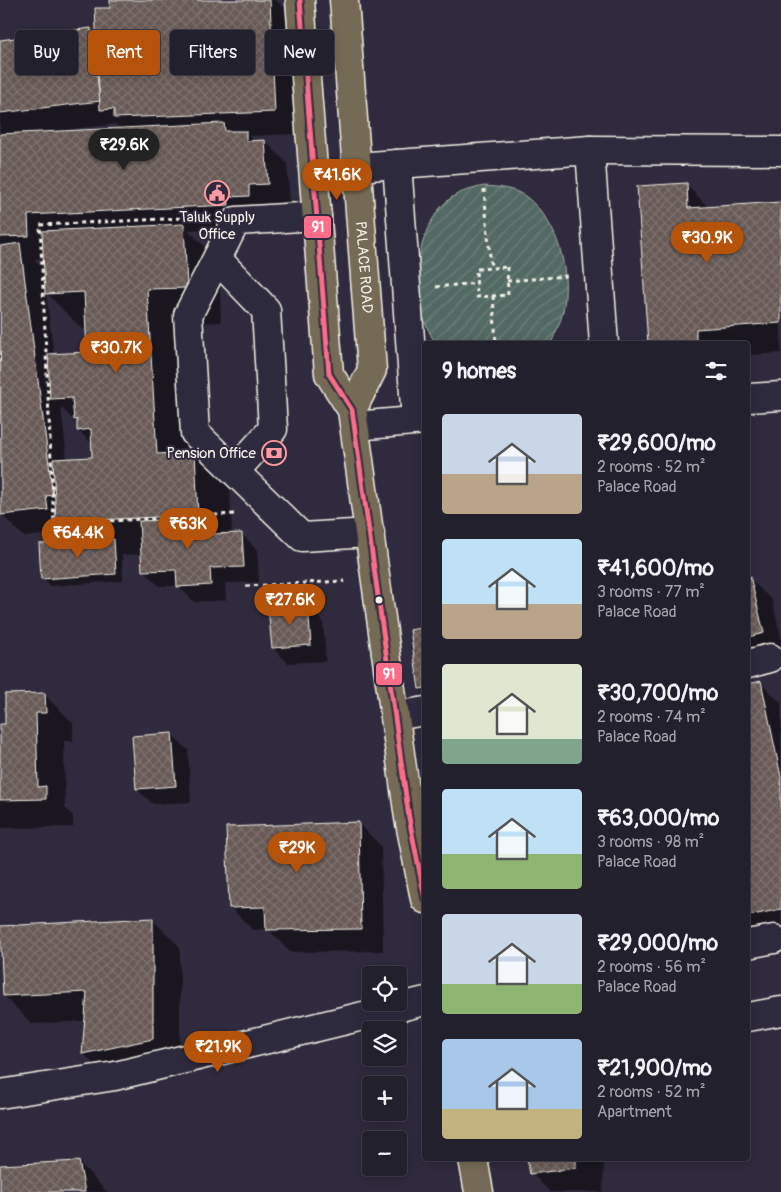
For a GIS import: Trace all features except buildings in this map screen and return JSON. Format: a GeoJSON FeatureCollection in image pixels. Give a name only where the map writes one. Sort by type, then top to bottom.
{"type":"FeatureCollection","features":[{"type":"Feature","properties":{"kind":"main road"},"geometry":{"type":"LineString","coordinates":[[300,0],[330,374],[354,418],[409,818],[422,884]]}},
{"type":"Feature","properties":{"kind":"main road","name":"PALACE ROAD"},"geometry":{"type":"LineString","coordinates":[[344,0],[372,370],[354,418]]}},
{"type":"Feature","properties":{"kind":"main road"},"geometry":{"type":"LineString","coordinates":[[473,1161],[479,1192]]}},
{"type":"Feature","properties":{"kind":"street"},"geometry":{"type":"LineString","coordinates":[[356,167],[590,150],[781,151]]}},
{"type":"Feature","properties":{"kind":"street"},"geometry":{"type":"LineString","coordinates":[[590,150],[604,341]]}},
{"type":"Feature","properties":{"kind":"street"},"geometry":{"type":"LineString","coordinates":[[354,418],[420,420],[406,289],[397,164]]}},
{"type":"Feature","properties":{"kind":"street"},"geometry":{"type":"LineString","coordinates":[[317,216],[236,221],[218,260],[188,315],[195,433],[302,537],[370,532]]}},
{"type":"Feature","properties":{"kind":"street"},"geometry":{"type":"LineString","coordinates":[[218,260],[266,310],[272,429],[235,471]]}},
{"type":"Feature","properties":{"kind":"street"},"geometry":{"type":"LineString","coordinates":[[750,398],[781,396]]}},
{"type":"Feature","properties":{"kind":"street"},"geometry":{"type":"LineString","coordinates":[[395,716],[422,712]]}},
{"type":"Feature","properties":{"kind":"street"},"geometry":{"type":"LineString","coordinates":[[750,944],[774,939]]}},
{"type":"Feature","properties":{"kind":"street"},"geometry":{"type":"LineString","coordinates":[[0,1094],[114,1076],[422,1002]]}},
{"type":"Feature","properties":{"kind":"street"},"geometry":{"type":"LineString","coordinates":[[750,1017],[781,1011]]}},
{"type":"Feature","properties":{"kind":"path"},"geometry":{"type":"LineString","coordinates":[[481,158],[491,268]]}},
{"type":"Feature","properties":{"kind":"path"},"geometry":{"type":"LineString","coordinates":[[236,221],[226,216],[40,225],[54,524],[277,512]]}},
{"type":"Feature","properties":{"kind":"path"},"geometry":{"type":"LineString","coordinates":[[507,267],[507,281],[508,295],[477,297],[476,269],[507,267]]}},
{"type":"Feature","properties":{"kind":"path"},"geometry":{"type":"LineString","coordinates":[[507,281],[599,275]]}},
{"type":"Feature","properties":{"kind":"path"},"geometry":{"type":"LineString","coordinates":[[406,289],[477,283]]}},
{"type":"Feature","properties":{"kind":"path"},"geometry":{"type":"LineString","coordinates":[[493,296],[496,341]]}},
{"type":"Feature","properties":{"kind":"path"},"geometry":{"type":"LineString","coordinates":[[246,586],[376,579]]}},
{"type":"Feature","properties":{"kind":"green space"},"geometry":{"type":"Polygon","coordinates":[[[484,186],[500,187],[520,193],[537,207],[546,219],[560,248],[565,280],[562,315],[552,341],[434,341],[423,317],[420,303],[417,274],[419,259],[427,230],[437,212],[450,199],[464,191],[484,186]]]}},
{"type":"Feature","properties":{"kind":"transit line","name":"91"},"geometry":{"type":"LineString","coordinates":[[300,0],[329,374],[352,410],[409,818],[422,884]]}},
{"type":"Feature","properties":{"kind":"place","name":"Taluk Supply Office"},"geometry":{"type":"Point","coordinates":[217,193]}},
{"type":"Feature","properties":{"kind":"place","name":"Pension Office"},"geometry":{"type":"Point","coordinates":[274,453]}}]}
